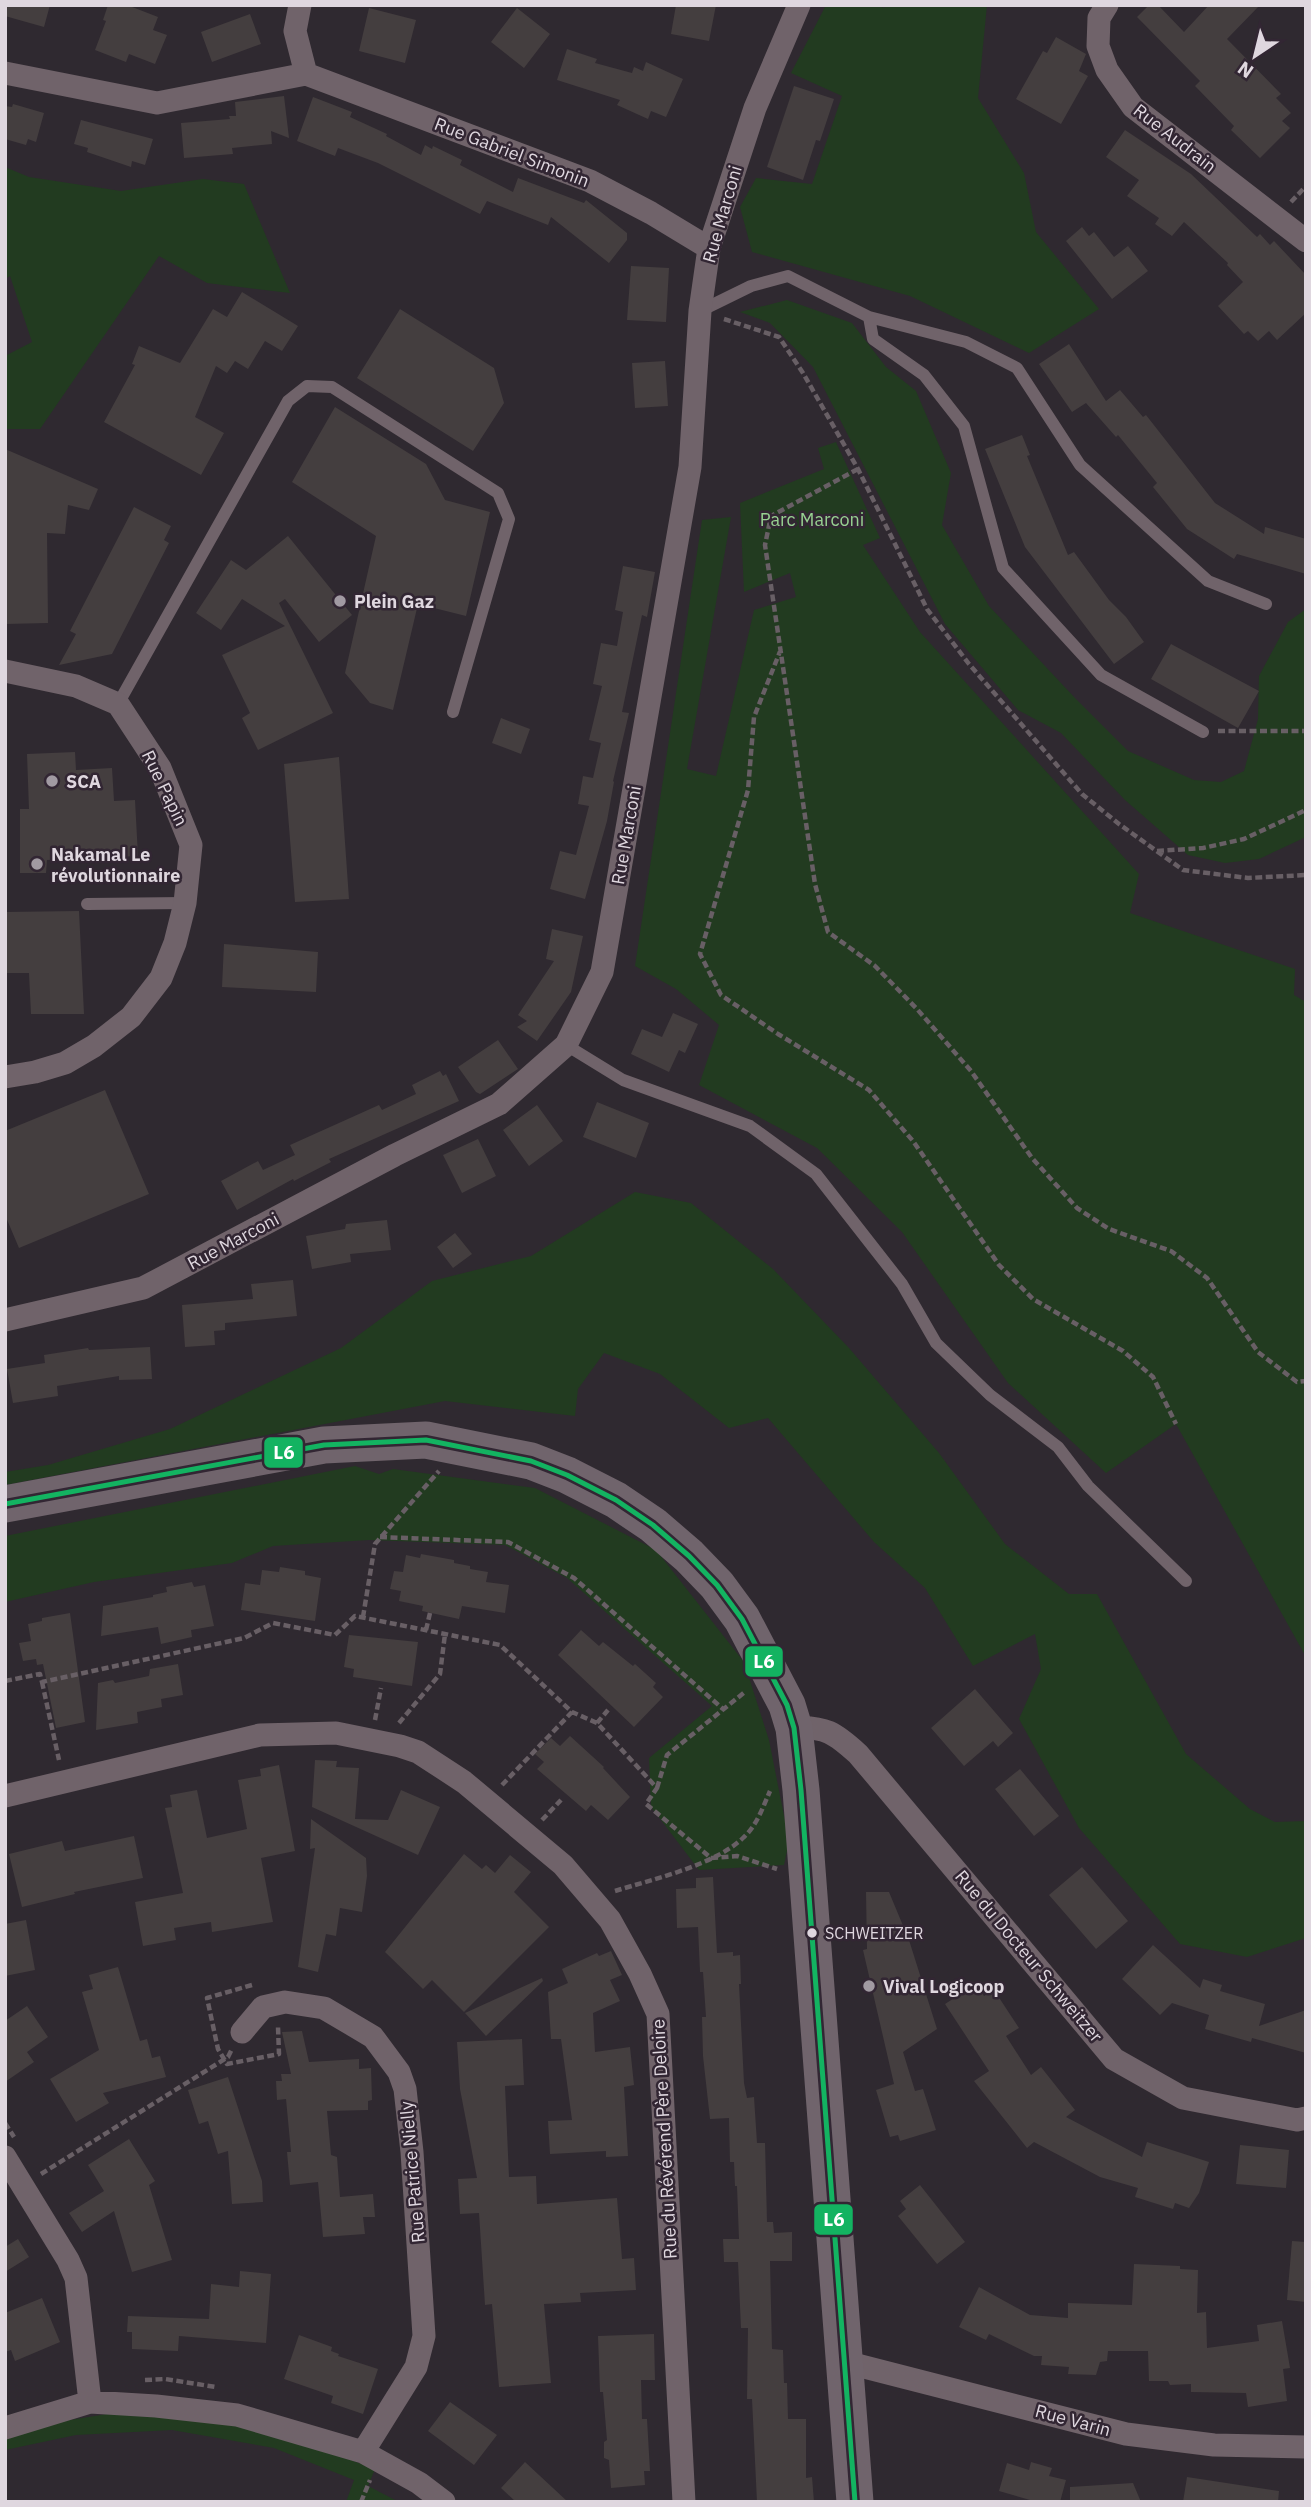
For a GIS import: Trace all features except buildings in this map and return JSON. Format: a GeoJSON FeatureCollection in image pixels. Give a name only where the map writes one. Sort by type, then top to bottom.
{"type":"FeatureCollection","features":[{"type":"Feature","properties":{"kind":"main road"},"geometry":{"type":"LineString","coordinates":[[5,1504],[324,1445],[426,1440],[531,1461],[566,1475],[616,1500],[653,1525],[718,1584],[742,1619],[768,1667],[794,1728],[801,1790],[855,2502]]}},
{"type":"Feature","properties":{"kind":"street"},"geometry":{"type":"LineString","coordinates":[[5,73],[157,103],[306,74],[295,31],[300,5]]}},
{"type":"Feature","properties":{"kind":"street","name":"Rue Marconi"},"geometry":{"type":"LineString","coordinates":[[5,1320],[143,1288],[395,1155],[499,1104],[566,1045],[602,972],[690,467],[700,311],[709,248],[755,108],[799,5]]}},
{"type":"Feature","properties":{"kind":"street","name":"Rue Audrain"},"geometry":{"type":"LineString","coordinates":[[1107,5],[1099,18],[1098,46],[1107,70],[1133,107],[1306,241]]}},
{"type":"Feature","properties":{"kind":"street","name":"Rue Gabriel Simonin"},"geometry":{"type":"LineString","coordinates":[[306,74],[590,181],[709,248]]}},
{"type":"Feature","properties":{"kind":"street"},"geometry":{"type":"LineString","coordinates":[[5,671],[76,686],[118,704]]}},
{"type":"Feature","properties":{"kind":"street","name":"Rue Papin"},"geometry":{"type":"LineString","coordinates":[[5,1077],[65,1063],[94,1046],[131,1017],[161,978],[175,943],[185,903],[191,845],[159,768],[118,704]]}},
{"type":"Feature","properties":{"kind":"street","name":"Rue du Docteur Schweitzer"},"geometry":{"type":"LineString","coordinates":[[794,1728],[829,1731],[858,1754],[1114,2059],[1183,2098],[1297,2120],[1306,2118]]}},
{"type":"Feature","properties":{"kind":"street","name":"Rue du Révérend Père Deloire"},"geometry":{"type":"LineString","coordinates":[[5,1796],[260,1735],[336,1733],[418,1752],[464,1782],[563,1866],[610,1920],[658,2014],[684,2502]]}},
{"type":"Feature","properties":{"kind":"street","name":"Rue Patrice Nielly"},"geometry":{"type":"LineString","coordinates":[[242,2032],[263,2007],[285,2002],[324,2008],[373,2038],[399,2071],[405,2089],[414,2177],[424,2336],[416,2367],[363,2452]]}},
{"type":"Feature","properties":{"kind":"street"},"geometry":{"type":"LineString","coordinates":[[5,2157],[68,2260],[76,2278],[90,2402]]}},
{"type":"Feature","properties":{"kind":"street","name":"Rue Varin"},"geometry":{"type":"LineString","coordinates":[[845,2362],[1126,2434],[1213,2445],[1306,2447]]}},
{"type":"Feature","properties":{"kind":"street"},"geometry":{"type":"LineString","coordinates":[[5,2428],[90,2402],[237,2415],[363,2452],[419,2483],[444,2502]]}},
{"type":"Feature","properties":{"kind":"lane"},"geometry":{"type":"LineString","coordinates":[[700,311],[751,286],[788,276],[869,317],[966,342],[1017,368],[1080,465],[1208,581],[1266,604]]}},
{"type":"Feature","properties":{"kind":"lane"},"geometry":{"type":"LineString","coordinates":[[869,317],[873,339],[924,375],[964,426],[1003,568],[1101,675],[1203,732]]}},
{"type":"Feature","properties":{"kind":"lane"},"geometry":{"type":"LineString","coordinates":[[118,704],[288,401],[307,386],[332,387],[498,493],[509,519],[453,712]]}},
{"type":"Feature","properties":{"kind":"lane"},"geometry":{"type":"LineString","coordinates":[[87,904],[185,903]]}},
{"type":"Feature","properties":{"kind":"lane"},"geometry":{"type":"LineString","coordinates":[[566,1045],[622,1080],[750,1126],[816,1174],[902,1284],[936,1343],[990,1395],[1058,1447],[1088,1486],[1186,1581]]}},
{"type":"Feature","properties":{"kind":"path"},"geometry":{"type":"LineString","coordinates":[[700,311],[779,337],[803,373],[858,469],[927,609],[968,664],[1083,794],[1184,870],[1248,878],[1306,875]]}},
{"type":"Feature","properties":{"kind":"path"},"geometry":{"type":"LineString","coordinates":[[858,469],[771,516],[765,545],[794,757],[815,884],[828,932],[875,966],[917,1009],[971,1071],[1032,1158],[1077,1208],[1109,1229],[1171,1251],[1207,1278],[1258,1352],[1297,1382],[1306,1381]]}},
{"type":"Feature","properties":{"kind":"path"},"geometry":{"type":"LineString","coordinates":[[781,649],[754,717],[748,790],[700,954],[721,995],[869,1090],[913,1141],[999,1265],[1033,1299],[1123,1351],[1153,1377],[1176,1424]]}},
{"type":"Feature","properties":{"kind":"path"},"geometry":{"type":"LineString","coordinates":[[1203,732],[1306,731]]}},
{"type":"Feature","properties":{"kind":"path"},"geometry":{"type":"LineString","coordinates":[[1157,851],[1202,848],[1244,839],[1306,810]]}},
{"type":"Feature","properties":{"kind":"path"},"geometry":{"type":"LineString","coordinates":[[363,1617],[374,1544],[440,1471]]}},
{"type":"Feature","properties":{"kind":"path"},"geometry":{"type":"LineString","coordinates":[[380,1537],[508,1542],[574,1578],[723,1709]]}},
{"type":"Feature","properties":{"kind":"path"},"geometry":{"type":"LineString","coordinates":[[426,1630],[430,1613]]}},
{"type":"Feature","properties":{"kind":"path"},"geometry":{"type":"LineString","coordinates":[[42,1682],[244,1638],[273,1623],[335,1636],[355,1616],[363,1617],[500,1646],[572,1712],[597,1723],[657,1788]]}},
{"type":"Feature","properties":{"kind":"path"},"geometry":{"type":"LineString","coordinates":[[407,1730],[397,1725],[440,1674],[445,1634]]}},
{"type":"Feature","properties":{"kind":"path"},"geometry":{"type":"LineString","coordinates":[[5,1681],[40,1674],[59,1763],[71,1762]]}},
{"type":"Feature","properties":{"kind":"path"},"geometry":{"type":"LineString","coordinates":[[752,1686],[667,1755],[657,1788],[646,1804],[711,1858],[737,1856],[788,1873]]}},
{"type":"Feature","properties":{"kind":"path"},"geometry":{"type":"LineString","coordinates":[[374,1721],[381,1688]]}},
{"type":"Feature","properties":{"kind":"path"},"geometry":{"type":"LineString","coordinates":[[597,1723],[608,1710]]}},
{"type":"Feature","properties":{"kind":"path"},"geometry":{"type":"LineString","coordinates":[[502,1785],[572,1712]]}},
{"type":"Feature","properties":{"kind":"path"},"geometry":{"type":"LineString","coordinates":[[363,1718],[386,1723]]}},
{"type":"Feature","properties":{"kind":"path"},"geometry":{"type":"LineString","coordinates":[[495,1778],[512,1794]]}},
{"type":"Feature","properties":{"kind":"path"},"geometry":{"type":"LineString","coordinates":[[607,1883],[617,1893],[711,1858],[743,1838],[756,1822],[771,1788]]}},
{"type":"Feature","properties":{"kind":"path"},"geometry":{"type":"LineString","coordinates":[[551,1829],[541,1820],[561,1800]]}},
{"type":"Feature","properties":{"kind":"path"},"geometry":{"type":"LineString","coordinates":[[255,1984],[208,1998],[218,2049],[227,2064],[279,2054],[277,2017]]}},
{"type":"Feature","properties":{"kind":"path"},"geometry":{"type":"LineString","coordinates":[[42,2184],[37,2176],[228,2057],[242,2032]]}},
{"type":"Feature","properties":{"kind":"path"},"geometry":{"type":"LineString","coordinates":[[139,2381],[165,2379],[218,2388]]}},
{"type":"Feature","properties":{"kind":"green space"},"geometry":{"type":"Polygon","coordinates":[[[826,5],[880,5],[884,8],[886,5],[987,5],[978,98],[1024,173],[1036,232],[1099,309],[1029,353],[910,296],[752,252],[740,207],[756,178],[812,184],[842,96],[791,73],[826,5]]]}},
{"type":"Feature","properties":{"kind":"green space"},"geometry":{"type":"Polygon","coordinates":[[[5,167],[29,177],[121,191],[203,179],[244,184],[290,293],[207,283],[159,256],[40,429],[5,429],[5,356],[32,342],[10,276],[5,279],[5,167]]]}},
{"type":"Feature","properties":{"kind":"green space"},"geometry":{"type":"Polygon","coordinates":[[[787,300],[852,323],[886,367],[916,391],[951,473],[942,525],[989,606],[1128,751],[1194,780],[1221,782],[1244,771],[1258,719],[1259,676],[1288,622],[1306,609],[1306,837],[1259,859],[1225,863],[1188,855],[1125,800],[1061,733],[1018,710],[945,624],[813,367],[770,323],[740,312],[787,300]]]}},
{"type":"Feature","properties":{"kind":"green space","name":"Parc Marconi"},"geometry":{"type":"Polygon","coordinates":[[[836,442],[880,538],[863,545],[920,632],[1139,874],[1130,913],[1295,969],[1294,995],[1306,1002],[1306,1657],[1176,1424],[1106,1473],[1008,1383],[902,1232],[817,1148],[699,1085],[719,1025],[676,989],[635,966],[702,520],[731,517],[687,769],[716,776],[754,610],[796,597],[790,573],[744,592],[740,503],[824,469],[818,448],[836,442]]]}},
{"type":"Feature","properties":{"kind":"green space"},"geometry":{"type":"Polygon","coordinates":[[[635,1192],[691,1203],[773,1269],[849,1348],[939,1453],[1005,1544],[1069,1594],[1097,1594],[1186,1754],[1250,1809],[1275,1822],[1306,1821],[1306,1938],[1247,1957],[1180,1944],[1079,1828],[1019,1719],[1041,1669],[1035,1634],[973,1666],[925,1588],[874,1542],[768,1418],[729,1428],[660,1374],[604,1353],[578,1389],[575,1416],[445,1401],[5,1485],[5,1472],[48,1465],[170,1429],[341,1348],[432,1281],[531,1256],[635,1192]]]}},
{"type":"Feature","properties":{"kind":"green space"},"geometry":{"type":"Polygon","coordinates":[[[355,1466],[379,1474],[393,1469],[535,1488],[656,1550],[744,1662],[769,1740],[789,1841],[784,1865],[699,1870],[651,1807],[649,1758],[712,1706],[567,1578],[505,1545],[369,1540],[273,1546],[232,1563],[94,1582],[5,1602],[5,1536],[355,1466]]]}},
{"type":"Feature","properties":{"kind":"green space"},"geometry":{"type":"Polygon","coordinates":[[[107,2414],[207,2419],[297,2440],[375,2469],[368,2486],[399,2502],[346,2502],[354,2480],[274,2448],[172,2430],[76,2435],[5,2450],[5,2439],[58,2422],[107,2414]]]}},
{"type":"Feature","properties":{"kind":"transit line","name":"L6"},"geometry":{"type":"LineString","coordinates":[[5,1504],[324,1445],[426,1440],[531,1461],[567,1475],[616,1500],[653,1525],[717,1585],[742,1619],[787,1705],[794,1728],[801,1790],[855,2502]]}},
{"type":"Feature","properties":{"kind":"place","name":"Plein Gaz"},"geometry":{"type":"Point","coordinates":[340,601]}},
{"type":"Feature","properties":{"kind":"place","name":"SCA"},"geometry":{"type":"Point","coordinates":[52,781]}},
{"type":"Feature","properties":{"kind":"place","name":"Nakamal Le révolutionnaire"},"geometry":{"type":"Point","coordinates":[37,864]}},
{"type":"Feature","properties":{"kind":"place","name":"SCHWEITZER"},"geometry":{"type":"Point","coordinates":[812,1933]}},
{"type":"Feature","properties":{"kind":"place","name":"Vival Logicoop"},"geometry":{"type":"Point","coordinates":[869,1986]}}]}
